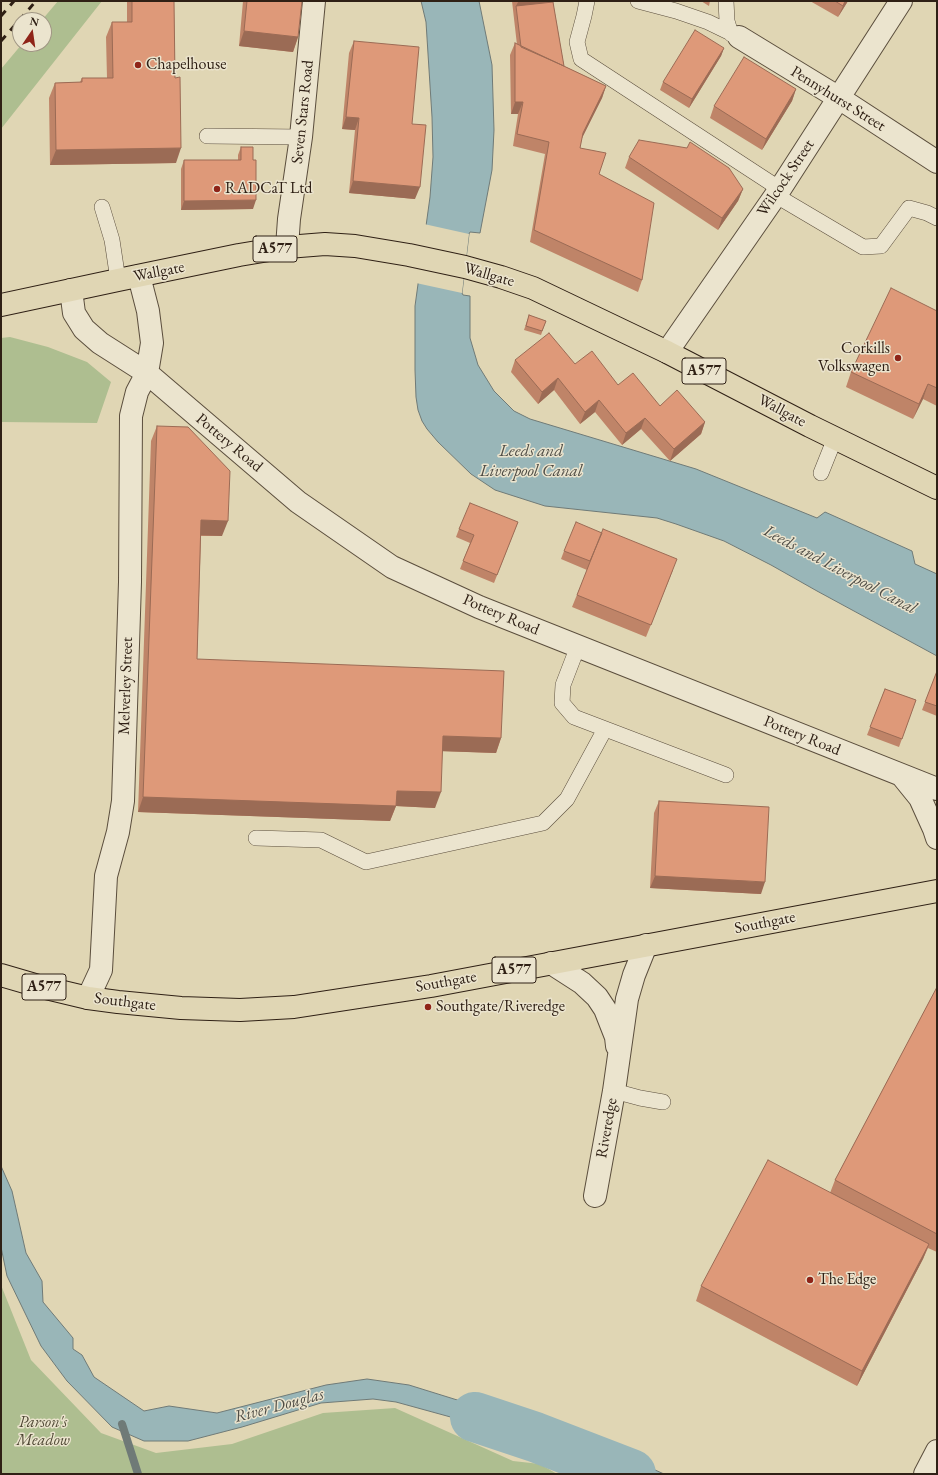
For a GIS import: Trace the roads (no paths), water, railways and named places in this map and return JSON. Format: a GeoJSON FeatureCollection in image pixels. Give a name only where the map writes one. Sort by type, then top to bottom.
{"type":"FeatureCollection","features":[{"type":"Feature","properties":{"kind":"highway","name":"Wallgate"},"geometry":{"type":"LineString","coordinates":[[1,305],[240,255],[287,247],[325,244],[355,246],[413,255],[465,267],[533,288],[667,352],[834,438],[937,488]]}},
{"type":"Feature","properties":{"kind":"highway","name":"Southgate"},"geometry":{"type":"LineString","coordinates":[[1,975],[88,998],[118,1002],[181,1008],[240,1010],[294,1007],[424,987],[937,890]]}},
{"type":"Feature","properties":{"kind":"street","name":"Seven Stars Road"},"geometry":{"type":"LineString","coordinates":[[287,247],[289,219],[301,136],[314,1]]}},
{"type":"Feature","properties":{"kind":"street","name":"Wilcock Street"},"geometry":{"type":"LineString","coordinates":[[667,352],[778,192],[900,1]]}},
{"type":"Feature","properties":{"kind":"street","name":"Pennyhurst Street"},"geometry":{"type":"LineString","coordinates":[[735,35],[839,98],[937,162]]}},
{"type":"Feature","properties":{"kind":"street"},"geometry":{"type":"LineString","coordinates":[[139,276],[148,311],[152,343],[147,373]]}},
{"type":"Feature","properties":{"kind":"street","name":"Pottery Road"},"geometry":{"type":"LineString","coordinates":[[71,290],[74,313],[84,329],[100,343],[147,373],[298,502],[392,567],[479,606],[937,790]]}},
{"type":"Feature","properties":{"kind":"street","name":"Melverley Street"},"geometry":{"type":"LineString","coordinates":[[88,998],[101,970],[106,876],[118,832],[123,800],[130,582],[132,416],[137,392],[147,373]]}},
{"type":"Feature","properties":{"kind":"street","name":"Pottery Road"},"geometry":{"type":"LineString","coordinates":[[902,776],[920,798],[937,838]]}},
{"type":"Feature","properties":{"kind":"street","name":"Riveredge"},"geometry":{"type":"LineString","coordinates":[[595,1196],[614,1091],[627,999],[634,975],[646,945]]}},
{"type":"Feature","properties":{"kind":"street","name":"Riveredge"},"geometry":{"type":"LineString","coordinates":[[551,963],[582,983],[597,997],[605,1009],[616,1037],[618,1060]]}},
{"type":"Feature","properties":{"kind":"street"},"geometry":{"type":"LineString","coordinates":[[925,1474],[937,1451]]}},
{"type":"Feature","properties":{"kind":"lane"},"geometry":{"type":"LineString","coordinates":[[587,1],[576,42],[580,59],[778,192],[863,247],[881,246],[909,208],[927,212],[937,218]]}},
{"type":"Feature","properties":{"kind":"lane"},"geometry":{"type":"LineString","coordinates":[[638,1],[676,11],[708,22],[735,35]]}},
{"type":"Feature","properties":{"kind":"lane"},"geometry":{"type":"LineString","coordinates":[[726,1],[727,21],[735,35]]}},
{"type":"Feature","properties":{"kind":"lane"},"geometry":{"type":"LineString","coordinates":[[207,136],[301,136]]}},
{"type":"Feature","properties":{"kind":"lane"},"geometry":{"type":"LineString","coordinates":[[102,207],[112,240],[118,280]]}},
{"type":"Feature","properties":{"kind":"lane"},"geometry":{"type":"LineString","coordinates":[[820,473],[834,438]]}},
{"type":"Feature","properties":{"kind":"lane"},"geometry":{"type":"LineString","coordinates":[[578,646],[563,685],[562,703],[574,717],[726,775]]}},
{"type":"Feature","properties":{"kind":"lane"},"geometry":{"type":"LineString","coordinates":[[256,838],[321,840],[366,862],[543,823],[567,799],[605,729]]}},
{"type":"Feature","properties":{"kind":"lane"},"geometry":{"type":"LineString","coordinates":[[614,1091],[663,1102]]}},
{"type":"Feature","properties":{"kind":"water","name":"Leeds and Liverpool Canal"},"geometry":{"type":"Polygon","coordinates":[[[421,1],[479,1],[492,65],[494,130],[492,170],[480,233],[470,232],[469,234],[462,293],[463,295],[470,296],[470,338],[478,365],[494,391],[514,411],[530,419],[696,469],[817,518],[825,512],[912,551],[915,564],[937,574],[937,656],[771,565],[724,541],[657,518],[545,506],[495,490],[471,474],[438,442],[427,429],[418,410],[415,370],[415,306],[430,197],[433,157],[426,22],[421,1]]]}},
{"type":"Feature","properties":{"kind":"water"},"geometry":{"type":"Polygon","coordinates":[[[1,1166],[12,1191],[26,1253],[42,1281],[43,1302],[73,1338],[73,1349],[82,1355],[94,1377],[144,1411],[169,1406],[217,1413],[326,1385],[367,1379],[409,1385],[544,1427],[540,1444],[476,1424],[396,1402],[373,1399],[321,1403],[242,1427],[188,1441],[144,1441],[112,1427],[67,1381],[41,1346],[7,1276],[1,1247],[1,1166]]]}},
{"type":"Feature","properties":{"kind":"water"},"geometry":{"type":"Polygon","coordinates":[[[564,1432],[597,1444],[664,1474],[588,1474],[559,1453],[564,1432]]]}},
{"type":"Feature","properties":{"kind":"waterway","name":"River Douglas"},"geometry":{"type":"LineString","coordinates":[[475,1417],[535,1437],[631,1474]]}},
{"type":"Feature","properties":{"kind":"waterway"},"geometry":{"type":"LineString","coordinates":[[122,1424],[138,1474]]}},
{"type":"Feature","properties":{"kind":"railway"},"geometry":{"type":"LineString","coordinates":[[1,16],[14,1]]}},
{"type":"Feature","properties":{"kind":"railway"},"geometry":{"type":"LineString","coordinates":[[1,41],[36,1]]}},
{"type":"Feature","properties":{"kind":"place","name":"Chapelhouse"},"geometry":{"type":"Point","coordinates":[138,65]}},
{"type":"Feature","properties":{"kind":"place","name":"RADCaT Ltd"},"geometry":{"type":"Point","coordinates":[217,189]}},
{"type":"Feature","properties":{"kind":"place","name":"Corkills Volkswagen"},"geometry":{"type":"Point","coordinates":[898,358]}},
{"type":"Feature","properties":{"kind":"place","name":"Southgate/Riveredge"},"geometry":{"type":"Point","coordinates":[428,1007]}},
{"type":"Feature","properties":{"kind":"place","name":"The Edge"},"geometry":{"type":"Point","coordinates":[810,1280]}},
{"type":"Feature","properties":{"kind":"park label","name":"Parson's Meadow"},"geometry":{"type":"Point","coordinates":[43,1432]}}]}
